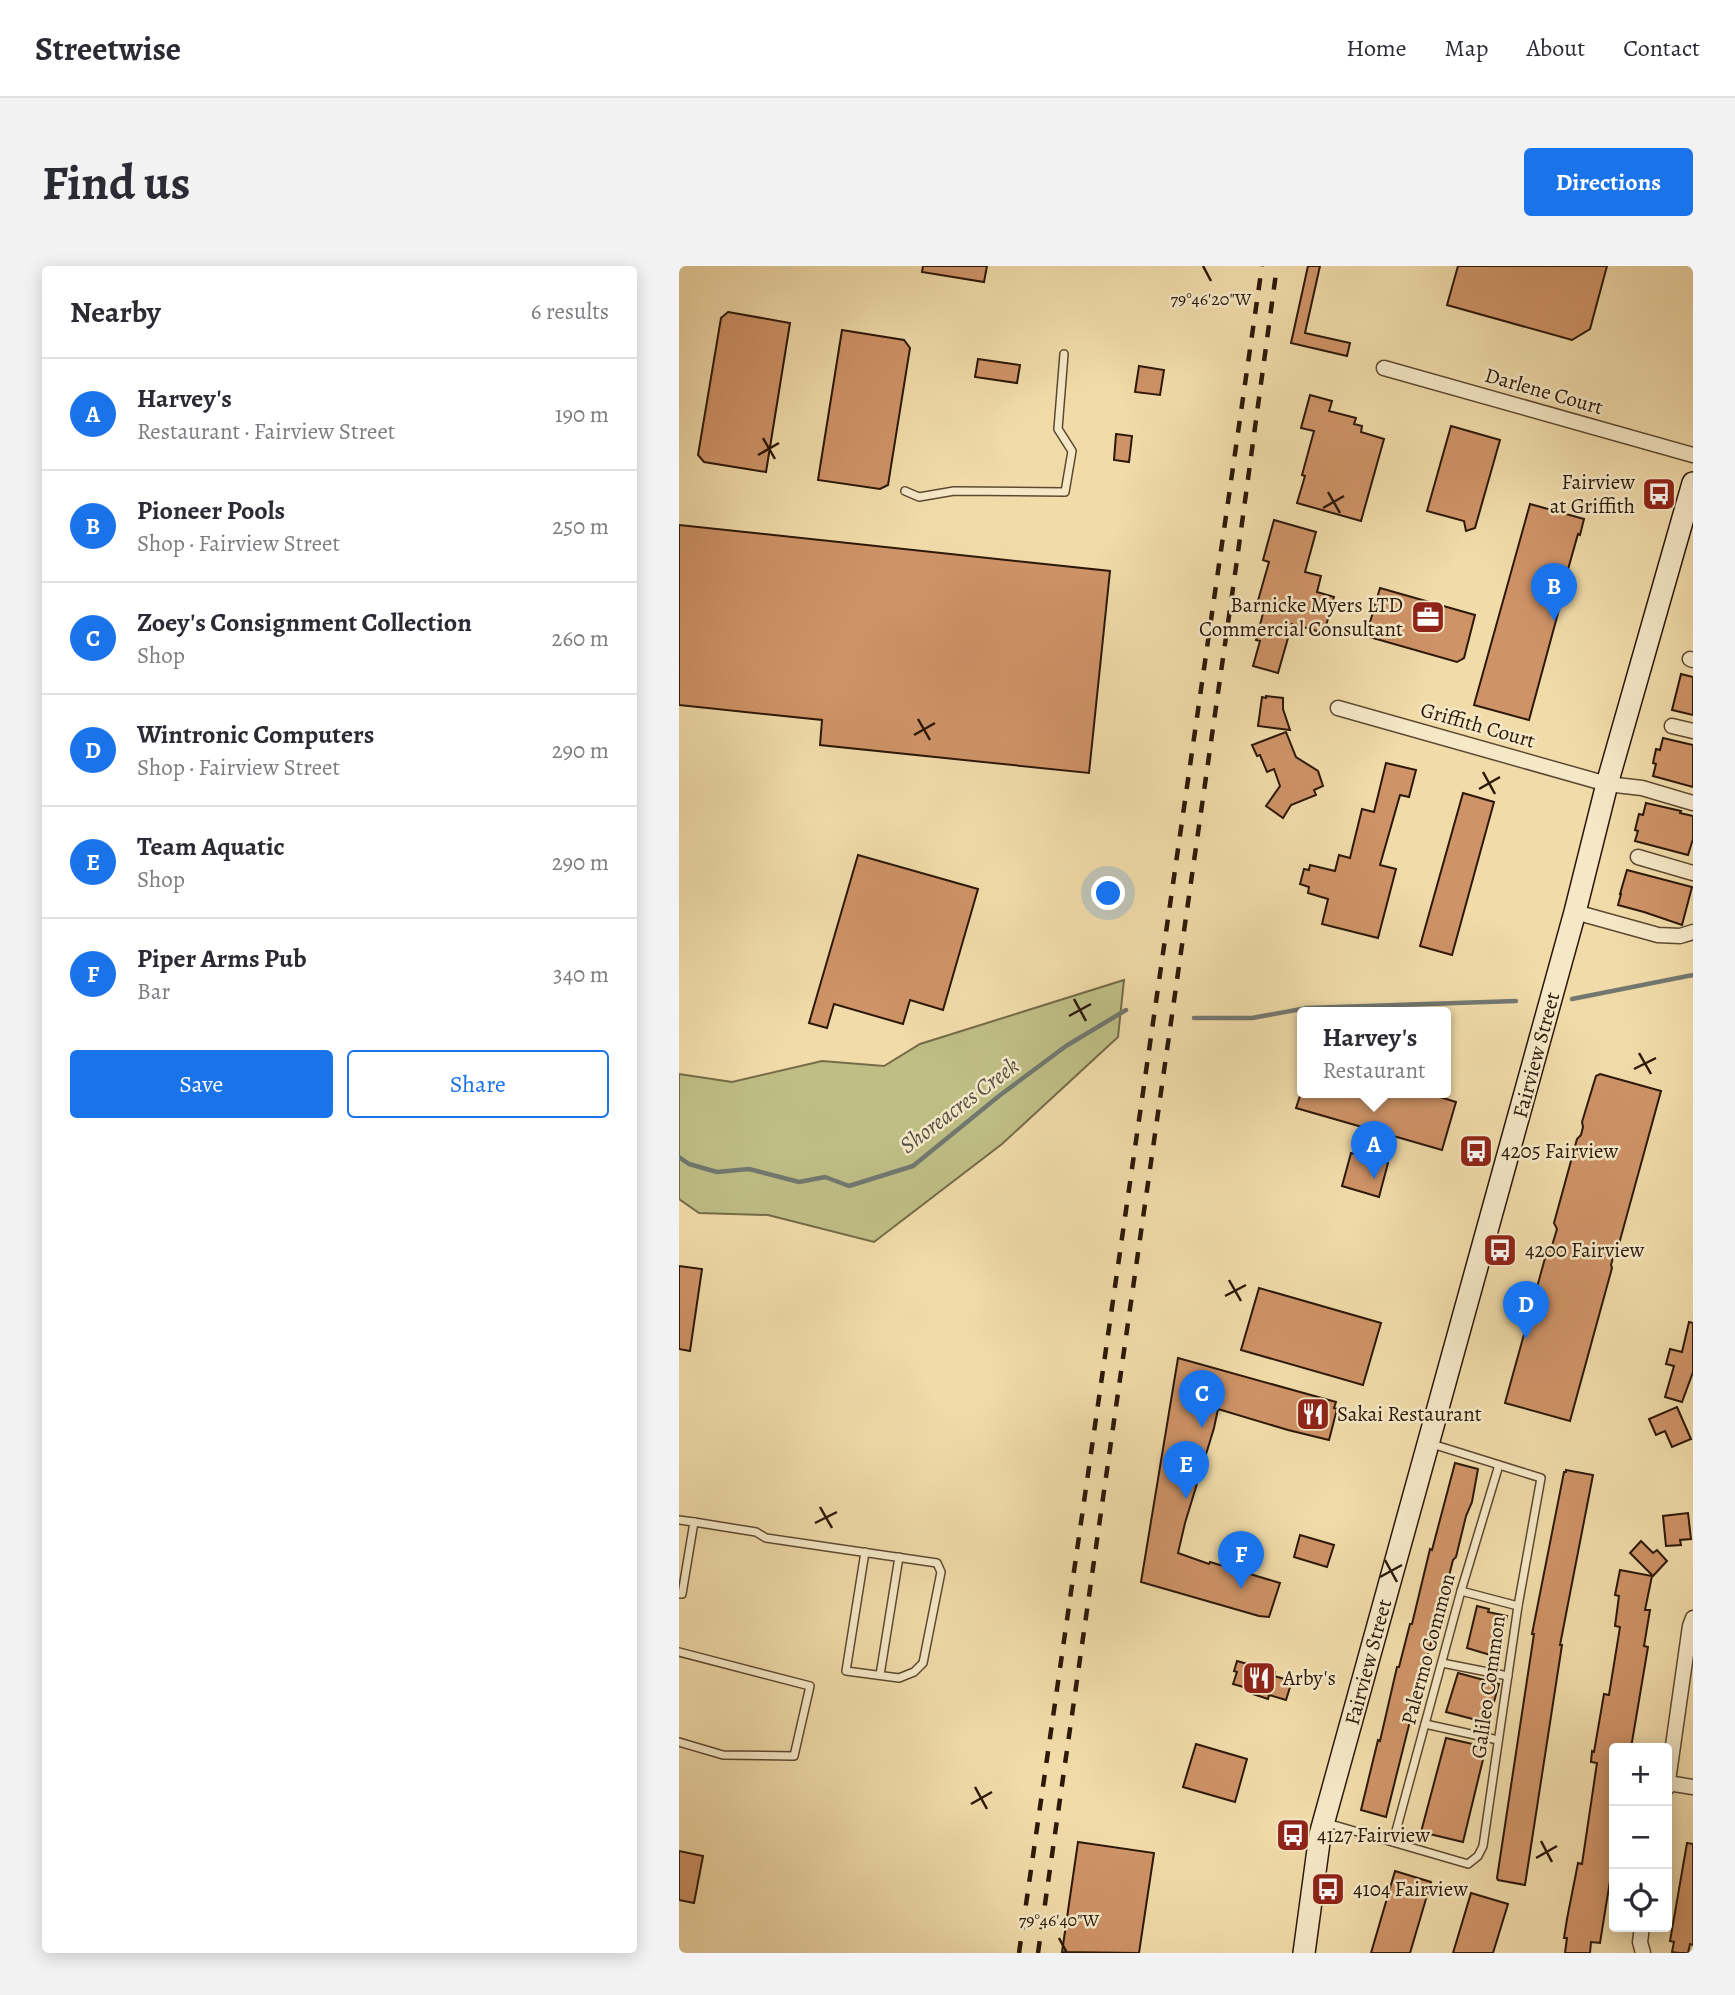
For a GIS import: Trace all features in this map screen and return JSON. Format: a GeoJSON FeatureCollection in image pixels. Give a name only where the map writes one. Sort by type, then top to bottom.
{"type":"FeatureCollection","features":[{"type":"Feature","properties":{"kind":"main road","name":"Fairview Street"},"geometry":{"type":"LineString","coordinates":[[1304,1953],[1323,1822],[1575,912],[1607,784],[1693,483]]}},
{"type":"Feature","properties":{"kind":"street","name":"Darlene Court"},"geometry":{"type":"LineString","coordinates":[[1384,368],[1693,455]]}},
{"type":"Feature","properties":{"kind":"street","name":"Griffith Court"},"geometry":{"type":"LineString","coordinates":[[1338,708],[1607,784],[1641,789],[1693,803]]}},
{"type":"Feature","properties":{"kind":"street"},"geometry":{"type":"LineString","coordinates":[[1672,726],[1693,731]]}},
{"type":"Feature","properties":{"kind":"street"},"geometry":{"type":"LineString","coordinates":[[1637,857],[1693,873]]}},
{"type":"Feature","properties":{"kind":"street"},"geometry":{"type":"LineString","coordinates":[[1575,912],[1658,934],[1680,936],[1693,932]]}},
{"type":"Feature","properties":{"kind":"street"},"geometry":{"type":"LineString","coordinates":[[1672,1750],[1693,1618]]}},
{"type":"Feature","properties":{"kind":"street"},"geometry":{"type":"LineString","coordinates":[[1672,1785],[1693,1787]]}},
{"type":"Feature","properties":{"kind":"street"},"geometry":{"type":"LineString","coordinates":[[1641,1932],[1640,1942],[1643,1953]]}},
{"type":"Feature","properties":{"kind":"lane"},"geometry":{"type":"LineString","coordinates":[[905,491],[919,497],[954,491],[1065,492],[1072,451],[1058,429],[1064,354]]}},
{"type":"Feature","properties":{"kind":"lane","name":"Galileo Common"},"geometry":{"type":"LineString","coordinates":[[1323,1822],[1468,1864],[1478,1856],[1483,1846],[1518,1606],[1541,1478],[1428,1443]]}},
{"type":"Feature","properties":{"kind":"lane","name":"Palermo Common"},"geometry":{"type":"LineString","coordinates":[[1393,1842],[1461,1591],[1499,1465]]}},
{"type":"Feature","properties":{"kind":"lane"},"geometry":{"type":"LineString","coordinates":[[679,1520],[756,1532],[767,1538],[865,1552],[937,1563],[941,1572],[923,1663],[914,1672],[899,1678],[846,1671],[865,1552]]}},
{"type":"Feature","properties":{"kind":"lane"},"geometry":{"type":"LineString","coordinates":[[679,1594],[682,1594],[694,1522]]}},
{"type":"Feature","properties":{"kind":"lane"},"geometry":{"type":"LineString","coordinates":[[880,1675],[899,1557]]}},
{"type":"Feature","properties":{"kind":"lane"},"geometry":{"type":"LineString","coordinates":[[1461,1591],[1518,1606]]}},
{"type":"Feature","properties":{"kind":"lane"},"geometry":{"type":"LineString","coordinates":[[679,1651],[810,1686],[794,1756],[723,1755],[679,1742]]}},
{"type":"Feature","properties":{"kind":"lane"},"geometry":{"type":"LineString","coordinates":[[1442,1663],[1508,1676]]}},
{"type":"Feature","properties":{"kind":"lane"},"geometry":{"type":"LineString","coordinates":[[1426,1724],[1498,1740]]}},
{"type":"Feature","properties":{"kind":"green space"},"geometry":{"type":"Polygon","coordinates":[[[1124,980],[1118,1037],[1002,1144],[874,1242],[768,1215],[699,1213],[679,1199],[679,1074],[732,1082],[822,1061],[884,1066],[920,1044],[1124,980]]]}},
{"type":"Feature","properties":{"kind":"building"},"geometry":{"type":"Polygon","coordinates":[[[923,266],[987,266],[984,282],[922,272],[923,266]]]}},
{"type":"Feature","properties":{"kind":"building"},"geometry":{"type":"Polygon","coordinates":[[[1308,266],[1320,266],[1305,333],[1350,343],[1347,356],[1291,343],[1308,266]]]}},
{"type":"Feature","properties":{"kind":"building"},"geometry":{"type":"Polygon","coordinates":[[[1458,266],[1607,266],[1590,329],[1572,340],[1447,305],[1458,266]]]}},
{"type":"Feature","properties":{"kind":"building"},"geometry":{"type":"Polygon","coordinates":[[[728,312],[790,323],[766,472],[704,462],[698,455],[721,318],[728,312]]]}},
{"type":"Feature","properties":{"kind":"building"},"geometry":{"type":"Polygon","coordinates":[[[842,330],[904,340],[910,348],[888,485],[880,489],[818,480],[842,330]]]}},
{"type":"Feature","properties":{"kind":"building"},"geometry":{"type":"Polygon","coordinates":[[[978,359],[1020,365],[1017,383],[975,377],[978,359]]]}},
{"type":"Feature","properties":{"kind":"building"},"geometry":{"type":"Polygon","coordinates":[[[1139,366],[1164,370],[1160,395],[1135,392],[1139,366]]]}},
{"type":"Feature","properties":{"kind":"building"},"geometry":{"type":"Polygon","coordinates":[[[1310,395],[1332,401],[1329,411],[1356,418],[1354,424],[1362,426],[1361,432],[1384,439],[1361,521],[1297,503],[1314,431],[1301,428],[1310,395]]]}},
{"type":"Feature","properties":{"kind":"building"},"geometry":{"type":"Polygon","coordinates":[[[1451,426],[1500,440],[1475,528],[1466,531],[1464,521],[1427,511],[1451,426]]]}},
{"type":"Feature","properties":{"kind":"building"},"geometry":{"type":"Polygon","coordinates":[[[1116,434],[1132,436],[1129,462],[1114,460],[1116,434]]]}},
{"type":"Feature","properties":{"kind":"building"},"geometry":{"type":"Polygon","coordinates":[[[1530,504],[1584,519],[1565,580],[1529,720],[1474,705],[1530,504]]]}},
{"type":"Feature","properties":{"kind":"building"},"geometry":{"type":"Polygon","coordinates":[[[1274,520],[1316,532],[1305,572],[1321,576],[1317,592],[1334,597],[1324,633],[1292,624],[1278,673],[1253,666],[1260,641],[1256,640],[1265,606],[1257,604],[1269,562],[1263,560],[1274,520]]]}},
{"type":"Feature","properties":{"kind":"building"},"geometry":{"type":"Polygon","coordinates":[[[679,525],[1110,571],[1089,773],[820,745],[822,720],[679,705],[679,525]]]}},
{"type":"Feature","properties":{"kind":"building"},"geometry":{"type":"Polygon","coordinates":[[[1380,588],[1475,615],[1464,658],[1457,662],[1366,636],[1380,588]]]}},
{"type":"Feature","properties":{"kind":"building"},"geometry":{"type":"Polygon","coordinates":[[[1681,674],[1693,677],[1693,715],[1672,710],[1681,674]]]}},
{"type":"Feature","properties":{"kind":"building"},"geometry":{"type":"Polygon","coordinates":[[[1262,697],[1283,698],[1283,709],[1290,730],[1258,726],[1262,697]]]}},
{"type":"Feature","properties":{"kind":"building"},"geometry":{"type":"Polygon","coordinates":[[[1286,732],[1296,757],[1318,771],[1323,786],[1314,790],[1316,795],[1291,805],[1283,818],[1266,806],[1280,786],[1274,769],[1267,772],[1260,755],[1257,756],[1252,745],[1286,732]]]}},
{"type":"Feature","properties":{"kind":"building"},"geometry":{"type":"Polygon","coordinates":[[[1663,738],[1693,745],[1693,787],[1653,776],[1656,749],[1660,750],[1663,738]]]}},
{"type":"Feature","properties":{"kind":"building"},"geometry":{"type":"Polygon","coordinates":[[[1386,763],[1416,770],[1409,797],[1400,795],[1380,865],[1396,869],[1378,938],[1322,924],[1328,899],[1308,893],[1309,887],[1300,884],[1304,869],[1309,870],[1310,865],[1335,871],[1339,855],[1350,858],[1362,809],[1374,812],[1386,763]]]}},
{"type":"Feature","properties":{"kind":"building"},"geometry":{"type":"Polygon","coordinates":[[[1463,793],[1494,802],[1452,955],[1420,946],[1463,793]]]}},
{"type":"Feature","properties":{"kind":"building"},"geometry":{"type":"Polygon","coordinates":[[[1646,803],[1693,816],[1693,839],[1688,855],[1635,841],[1639,814],[1643,815],[1646,803]]]}},
{"type":"Feature","properties":{"kind":"building"},"geometry":{"type":"Polygon","coordinates":[[[858,855],[978,889],[943,1010],[910,1000],[903,1024],[834,1004],[827,1028],[809,1023],[858,855]]]}},
{"type":"Feature","properties":{"kind":"building"},"geometry":{"type":"Polygon","coordinates":[[[1627,870],[1692,887],[1682,925],[1618,905],[1627,870]]]}},
{"type":"Feature","properties":{"kind":"building"},"geometry":{"type":"Polygon","coordinates":[[[1600,1074],[1661,1091],[1619,1244],[1616,1246],[1570,1421],[1505,1403],[1547,1251],[1551,1249],[1557,1229],[1554,1223],[1577,1139],[1581,1135],[1582,1122],[1596,1076],[1600,1074]]]}},
{"type":"Feature","properties":{"kind":"building"},"geometry":{"type":"Polygon","coordinates":[[[1299,1098],[1443,1098],[1456,1102],[1442,1150],[1296,1108],[1299,1098]]]}},
{"type":"Feature","properties":{"kind":"building"},"geometry":{"type":"Polygon","coordinates":[[[1351,1153],[1388,1163],[1379,1197],[1342,1186],[1351,1153]]]}},
{"type":"Feature","properties":{"kind":"building"},"geometry":{"type":"Polygon","coordinates":[[[679,1266],[702,1269],[690,1351],[679,1349],[679,1266]]]}},
{"type":"Feature","properties":{"kind":"building"},"geometry":{"type":"Polygon","coordinates":[[[1259,1288],[1381,1323],[1363,1385],[1241,1350],[1259,1288]]]}},
{"type":"Feature","properties":{"kind":"building"},"geometry":{"type":"Polygon","coordinates":[[[1689,1322],[1693,1323],[1693,1372],[1682,1402],[1665,1397],[1674,1366],[1666,1364],[1670,1349],[1682,1352],[1689,1322]]]}},
{"type":"Feature","properties":{"kind":"building"},"geometry":{"type":"Polygon","coordinates":[[[1178,1358],[1336,1402],[1334,1408],[1337,1409],[1329,1440],[1218,1409],[1178,1553],[1280,1583],[1269,1617],[1141,1582],[1178,1358]]]}},
{"type":"Feature","properties":{"kind":"building"},"geometry":{"type":"Polygon","coordinates":[[[1677,1407],[1691,1439],[1672,1447],[1665,1431],[1656,1435],[1649,1419],[1677,1407]]]}},
{"type":"Feature","properties":{"kind":"building"},"geometry":{"type":"Polygon","coordinates":[[[1455,1463],[1478,1469],[1472,1502],[1453,1560],[1424,1675],[1421,1677],[1386,1817],[1361,1810],[1397,1667],[1412,1624],[1455,1463]]]}},
{"type":"Feature","properties":{"kind":"building"},"geometry":{"type":"Polygon","coordinates":[[[1566,1470],[1593,1475],[1560,1645],[1525,1885],[1497,1878],[1532,1634],[1566,1470]]]}},
{"type":"Feature","properties":{"kind":"building"},"geometry":{"type":"Polygon","coordinates":[[[1688,1513],[1691,1539],[1680,1540],[1681,1545],[1666,1546],[1663,1516],[1688,1513]]]}},
{"type":"Feature","properties":{"kind":"building"},"geometry":{"type":"Polygon","coordinates":[[[1300,1535],[1334,1545],[1327,1567],[1294,1557],[1300,1535]]]}},
{"type":"Feature","properties":{"kind":"building"},"geometry":{"type":"Polygon","coordinates":[[[1641,1541],[1653,1553],[1657,1550],[1667,1561],[1653,1576],[1630,1553],[1641,1541]]]}},
{"type":"Feature","properties":{"kind":"building"},"geometry":{"type":"Polygon","coordinates":[[[1620,1570],[1652,1576],[1645,1610],[1650,1610],[1644,1646],[1648,1647],[1632,1743],[1609,1743],[1609,1887],[1600,1943],[1591,1942],[1590,1953],[1565,1953],[1567,1919],[1578,1863],[1582,1864],[1597,1763],[1591,1762],[1592,1751],[1594,1752],[1604,1694],[1609,1695],[1620,1627],[1615,1626],[1619,1596],[1615,1595],[1620,1570]]]}},
{"type":"Feature","properties":{"kind":"building"},"geometry":{"type":"Polygon","coordinates":[[[1477,1606],[1489,1609],[1488,1612],[1507,1616],[1497,1657],[1467,1648],[1477,1606]]]}},
{"type":"Feature","properties":{"kind":"building","name":"Arby's"},"geometry":{"type":"Polygon","coordinates":[[[1237,1661],[1275,1672],[1274,1676],[1292,1681],[1286,1700],[1269,1695],[1268,1699],[1253,1694],[1254,1690],[1233,1684],[1237,1661]]]}},
{"type":"Feature","properties":{"kind":"building"},"geometry":{"type":"Polygon","coordinates":[[[1458,1673],[1499,1684],[1488,1723],[1446,1712],[1458,1673]]]}},
{"type":"Feature","properties":{"kind":"building"},"geometry":{"type":"Polygon","coordinates":[[[1446,1738],[1486,1747],[1463,1842],[1421,1832],[1446,1738]]]}},
{"type":"Feature","properties":{"kind":"building"},"geometry":{"type":"Polygon","coordinates":[[[1196,1744],[1247,1759],[1235,1802],[1183,1787],[1196,1744]]]}},
{"type":"Feature","properties":{"kind":"building"},"geometry":{"type":"Polygon","coordinates":[[[1078,1842],[1154,1853],[1139,1953],[1062,1952],[1078,1842]]]}},
{"type":"Feature","properties":{"kind":"building"},"geometry":{"type":"Polygon","coordinates":[[[1687,1843],[1693,1844],[1693,1945],[1690,1944],[1688,1953],[1672,1952],[1672,1929],[1687,1843]]]}},
{"type":"Feature","properties":{"kind":"building"},"geometry":{"type":"Polygon","coordinates":[[[679,1851],[703,1856],[694,1903],[679,1900],[679,1851]]]}},
{"type":"Feature","properties":{"kind":"building"},"geometry":{"type":"Polygon","coordinates":[[[1395,1871],[1431,1882],[1410,1953],[1371,1953],[1395,1871]]]}},
{"type":"Feature","properties":{"kind":"building"},"geometry":{"type":"Polygon","coordinates":[[[1471,1893],[1508,1904],[1493,1953],[1453,1953],[1471,1893]]]}},
{"type":"Feature","properties":{"kind":"waterway","name":"Shoreacres Creek"},"geometry":{"type":"LineString","coordinates":[[1572,999],[1693,975]]}},
{"type":"Feature","properties":{"kind":"waterway","name":"Shoreacres Creek"},"geometry":{"type":"LineString","coordinates":[[1337,1007],[1516,1001]]}},
{"type":"Feature","properties":{"kind":"waterway","name":"Shoreacres Creek"},"geometry":{"type":"LineString","coordinates":[[679,1157],[689,1164],[717,1172],[749,1169],[799,1182],[825,1177],[849,1186],[913,1166],[1066,1046],[1126,1010]]}},
{"type":"Feature","properties":{"kind":"waterway","name":"Shoreacres Creek"},"geometry":{"type":"LineString","coordinates":[[1194,1018],[1252,1018],[1297,1010]]}},
{"type":"Feature","properties":{"kind":"railway"},"geometry":{"type":"LineString","coordinates":[[1019,1953],[1262,266]]}},
{"type":"Feature","properties":{"kind":"railway"},"geometry":{"type":"LineString","coordinates":[[1038,1953],[1277,266]]}},
{"type":"Feature","properties":{"kind":"place","name":"Fairview at Griffith"},"geometry":{"type":"Point","coordinates":[1659,494]}},
{"type":"Feature","properties":{"kind":"place","name":"Barnicke Myers LTD Commercial Consultant"},"geometry":{"type":"Point","coordinates":[1428,617]}},
{"type":"Feature","properties":{"kind":"place","name":"Pioneer Pools"},"geometry":{"type":"Point","coordinates":[1554,621]}},
{"type":"Feature","properties":{"kind":"place","name":"4205 Fairview"},"geometry":{"type":"Point","coordinates":[1476,1151]}},
{"type":"Feature","properties":{"kind":"place","name":"Harvey's"},"geometry":{"type":"Point","coordinates":[1374,1179]}},
{"type":"Feature","properties":{"kind":"place","name":"4200 Fairview"},"geometry":{"type":"Point","coordinates":[1500,1250]}},
{"type":"Feature","properties":{"kind":"place","name":"Wintronic Computers"},"geometry":{"type":"Point","coordinates":[1526,1339]}},
{"type":"Feature","properties":{"kind":"place","name":"Sakai Restaurant"},"geometry":{"type":"Point","coordinates":[1313,1414]}},
{"type":"Feature","properties":{"kind":"place","name":"Zoey's Consignment Collection"},"geometry":{"type":"Point","coordinates":[1202,1428]}},
{"type":"Feature","properties":{"kind":"place","name":"Team Aquatic"},"geometry":{"type":"Point","coordinates":[1186,1499]}},
{"type":"Feature","properties":{"kind":"place","name":"Piper Arms Pub"},"geometry":{"type":"Point","coordinates":[1241,1589]}},
{"type":"Feature","properties":{"kind":"place","name":"Arby's"},"geometry":{"type":"Point","coordinates":[1259,1678]}},
{"type":"Feature","properties":{"kind":"place","name":"4127 Fairview"},"geometry":{"type":"Point","coordinates":[1293,1835]}},
{"type":"Feature","properties":{"kind":"place","name":"4104 Fairview"},"geometry":{"type":"Point","coordinates":[1328,1889]}}]}
